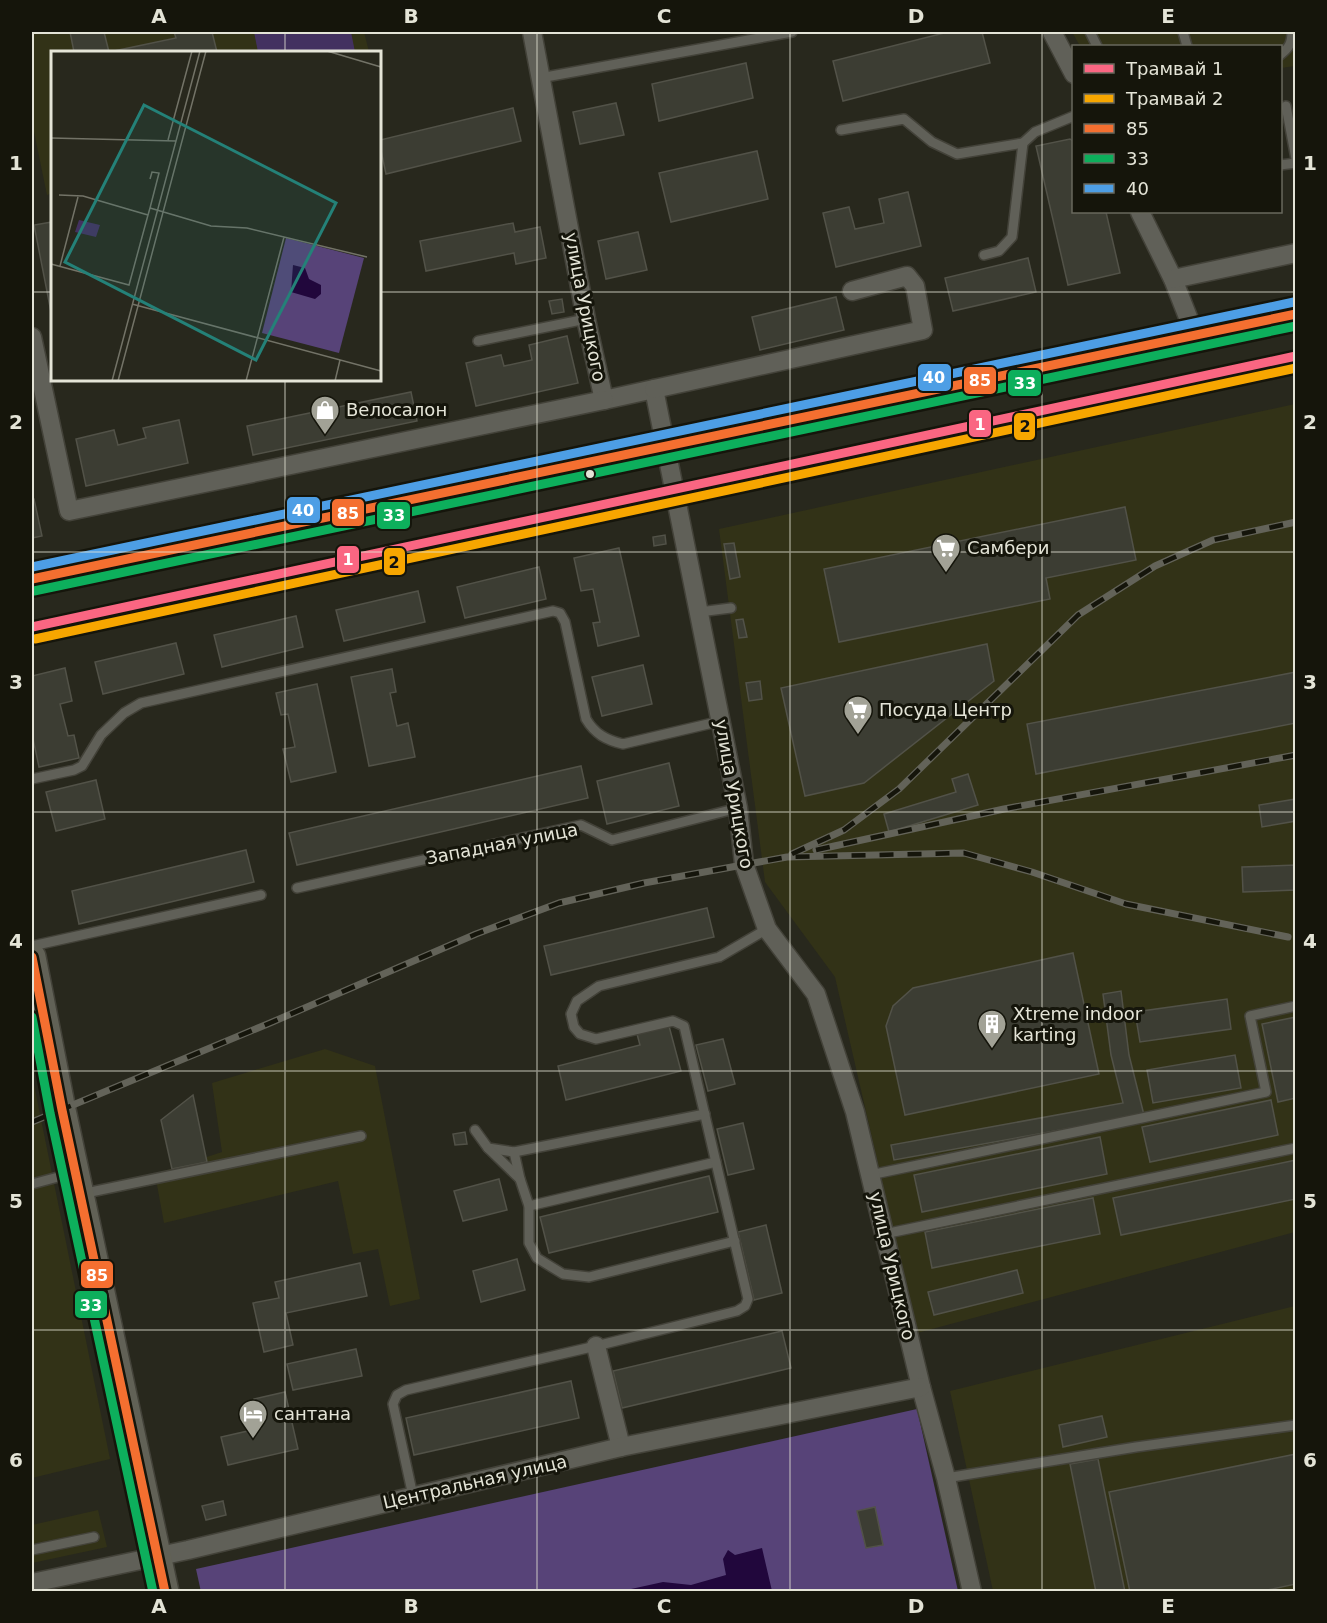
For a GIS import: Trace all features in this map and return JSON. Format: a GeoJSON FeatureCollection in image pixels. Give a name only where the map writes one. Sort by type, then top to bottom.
{"type":"FeatureCollection","features":[{"type":"Feature","properties":{"kind":"main road"},"geometry":{"type":"LineString","coordinates":[[32,579],[1296,314]]}},
{"type":"Feature","properties":{"kind":"street","name":"улица Урицкого"},"geometry":{"type":"LineString","coordinates":[[532,32],[586,319],[604,400],[654,389],[738,807],[744,864],[767,929],[816,994],[855,1112],[972,1592]]}},
{"type":"Feature","properties":{"kind":"street"},"geometry":{"type":"LineString","coordinates":[[1052,32],[1072,70]]}},
{"type":"Feature","properties":{"kind":"street"},"geometry":{"type":"LineString","coordinates":[[1140,213],[1173,279],[1196,335]]}},
{"type":"Feature","properties":{"kind":"street"},"geometry":{"type":"LineString","coordinates":[[1173,279],[1296,253]]}},
{"type":"Feature","properties":{"kind":"street"},"geometry":{"type":"LineString","coordinates":[[654,389],[923,330],[915,286],[907,276],[852,291]]}},
{"type":"Feature","properties":{"kind":"street"},"geometry":{"type":"LineString","coordinates":[[32,337],[69,512],[604,400]]}},
{"type":"Feature","properties":{"kind":"street"},"geometry":{"type":"LineString","coordinates":[[32,957],[165,1592]]}},
{"type":"Feature","properties":{"kind":"street"},"geometry":{"type":"LineString","coordinates":[[596,1346],[621,1447]]}},
{"type":"Feature","properties":{"kind":"street","name":"Центральная улица"},"geometry":{"type":"LineString","coordinates":[[32,1583],[158,1557],[621,1447],[921,1386]]}},
{"type":"Feature","properties":{"kind":"lane"},"geometry":{"type":"LineString","coordinates":[[540,78],[792,32]]}},
{"type":"Feature","properties":{"kind":"lane"},"geometry":{"type":"LineString","coordinates":[[1282,54],[1292,41],[1292,32]]}},
{"type":"Feature","properties":{"kind":"lane"},"geometry":{"type":"LineString","coordinates":[[1286,106],[1296,161]]}},
{"type":"Feature","properties":{"kind":"lane"},"geometry":{"type":"LineString","coordinates":[[841,130],[904,119],[932,142],[957,154],[1023,143],[1035,132],[1072,117]]}},
{"type":"Feature","properties":{"kind":"lane"},"geometry":{"type":"LineString","coordinates":[[984,255],[999,251],[1012,237],[1023,143]]}},
{"type":"Feature","properties":{"kind":"lane"},"geometry":{"type":"LineString","coordinates":[[478,341],[586,319]]}},
{"type":"Feature","properties":{"kind":"lane"},"geometry":{"type":"LineString","coordinates":[[699,612],[730,608]]}},
{"type":"Feature","properties":{"kind":"lane"},"geometry":{"type":"LineString","coordinates":[[32,779],[74,770],[82,766],[101,735],[124,713],[141,704],[553,611],[560,613],[565,622],[586,719],[600,736],[623,744],[721,721]]}},
{"type":"Feature","properties":{"kind":"lane","name":"Западная улица"},"geometry":{"type":"LineString","coordinates":[[297,888],[581,825],[612,840],[738,807]]}},
{"type":"Feature","properties":{"kind":"lane"},"geometry":{"type":"LineString","coordinates":[[32,946],[261,896]]}},
{"type":"Feature","properties":{"kind":"lane"},"geometry":{"type":"LineString","coordinates":[[413,1496],[393,1404],[397,1395],[406,1390],[737,1311],[745,1306],[748,1299],[684,1026],[673,1021],[596,1039],[580,1034],[574,1027],[571,1014],[577,1001],[598,986],[719,957],[767,929]]}},
{"type":"Feature","properties":{"kind":"lane"},"geometry":{"type":"LineString","coordinates":[[870,1175],[1266,1092],[1250,1016],[1296,1006]]}},
{"type":"Feature","properties":{"kind":"lane"},"geometry":{"type":"LineString","coordinates":[[488,1148],[514,1152],[705,1114]]}},
{"type":"Feature","properties":{"kind":"lane"},"geometry":{"type":"LineString","coordinates":[[475,1130],[488,1148],[520,1179]]}},
{"type":"Feature","properties":{"kind":"lane"},"geometry":{"type":"LineString","coordinates":[[32,1184],[79,1183],[361,1136]]}},
{"type":"Feature","properties":{"kind":"lane"},"geometry":{"type":"LineString","coordinates":[[884,1234],[1296,1148]]}},
{"type":"Feature","properties":{"kind":"lane"},"geometry":{"type":"LineString","coordinates":[[514,1152],[529,1206],[529,1243],[537,1258],[563,1274],[589,1277],[735,1241]]}},
{"type":"Feature","properties":{"kind":"lane"},"geometry":{"type":"LineString","coordinates":[[529,1206],[716,1162]]}},
{"type":"Feature","properties":{"kind":"lane"},"geometry":{"type":"LineString","coordinates":[[945,1478],[1136,1446],[1296,1425]]}},
{"type":"Feature","properties":{"kind":"lane"},"geometry":{"type":"LineString","coordinates":[[32,1550],[94,1537]]}},
{"type":"Feature","properties":{"kind":"shaded area"},"geometry":{"type":"Polygon","coordinates":[[[32,32],[364,32],[369,51],[51,51],[51,193],[47,195],[32,122],[32,32]]]}},
{"type":"Feature","properties":{"kind":"shaded area"},"geometry":{"type":"Polygon","coordinates":[[[254,32],[351,32],[355,51],[258,51],[254,32]]]}},
{"type":"Feature","properties":{"kind":"shaded area"},"geometry":{"type":"Polygon","coordinates":[[[1072,32],[1295,32],[1295,66],[1282,68],[1282,45],[1079,45],[1072,32]]]}},
{"type":"Feature","properties":{"kind":"shaded area"},"geometry":{"type":"Polygon","coordinates":[[[1295,404],[1295,1232],[917,1333],[835,977],[765,882],[719,529],[1295,404]]]}},
{"type":"Feature","properties":{"kind":"shaded area"},"geometry":{"type":"Polygon","coordinates":[[[325,1049],[375,1066],[420,1299],[390,1306],[378,1249],[353,1254],[338,1181],[164,1223],[155,1174],[222,1152],[212,1083],[325,1049]]]}},
{"type":"Feature","properties":{"kind":"shaded area"},"geometry":{"type":"Polygon","coordinates":[[[32,1075],[110,1459],[32,1478],[32,1075]]]}},
{"type":"Feature","properties":{"kind":"shaded area"},"geometry":{"type":"Polygon","coordinates":[[[1295,1306],[1295,1591],[993,1591],[950,1391],[1295,1306]]]}},
{"type":"Feature","properties":{"kind":"shaded area"},"geometry":{"type":"Polygon","coordinates":[[[917,1409],[958,1591],[201,1592],[196,1569],[917,1409]]]}},
{"type":"Feature","properties":{"kind":"shaded area"},"geometry":{"type":"Polygon","coordinates":[[[98,1510],[107,1547],[32,1563],[32,1525],[98,1510]]]}},
{"type":"Feature","properties":{"kind":"shaded area"},"geometry":{"type":"Polygon","coordinates":[[[762,1548],[772,1591],[622,1591],[663,1582],[691,1585],[726,1575],[723,1559],[728,1550],[735,1555],[762,1548]]]}},
{"type":"Feature","properties":{"kind":"building"},"geometry":{"type":"Polygon","coordinates":[[[70,32],[104,32],[109,51],[74,51],[70,32]]]}},
{"type":"Feature","properties":{"kind":"building"},"geometry":{"type":"Polygon","coordinates":[[[174,32],[212,32],[217,51],[114,51],[176,38],[174,32]]]}},
{"type":"Feature","properties":{"kind":"building"},"geometry":{"type":"Polygon","coordinates":[[[948,32],[982,32],[990,63],[843,101],[833,61],[948,32]]]}},
{"type":"Feature","properties":{"kind":"building"},"geometry":{"type":"Polygon","coordinates":[[[746,63],[753,98],[659,121],[652,84],[746,63]]]}},
{"type":"Feature","properties":{"kind":"building"},"geometry":{"type":"Polygon","coordinates":[[[616,103],[624,135],[580,144],[573,112],[616,103]]]}},
{"type":"Feature","properties":{"kind":"building"},"geometry":{"type":"Polygon","coordinates":[[[513,108],[521,141],[386,174],[381,140],[513,108]]]}},
{"type":"Feature","properties":{"kind":"building"},"geometry":{"type":"Polygon","coordinates":[[[1072,140],[1072,213],[1106,213],[1120,273],[1068,285],[1036,146],[1072,140]]]}},
{"type":"Feature","properties":{"kind":"building"},"geometry":{"type":"Polygon","coordinates":[[[757,151],[768,199],[671,222],[659,173],[757,151]]]}},
{"type":"Feature","properties":{"kind":"building"},"geometry":{"type":"Polygon","coordinates":[[[908,192],[921,246],[836,267],[823,213],[849,207],[855,229],[884,223],[879,199],[908,192]]]}},
{"type":"Feature","properties":{"kind":"building"},"geometry":{"type":"Polygon","coordinates":[[[51,222],[51,312],[34,225],[51,222]]]}},
{"type":"Feature","properties":{"kind":"building"},"geometry":{"type":"Polygon","coordinates":[[[513,223],[515,232],[540,227],[546,258],[516,264],[514,253],[426,271],[420,241],[513,223]]]}},
{"type":"Feature","properties":{"kind":"building"},"geometry":{"type":"Polygon","coordinates":[[[638,232],[647,270],[606,279],[598,241],[638,232]]]}},
{"type":"Feature","properties":{"kind":"building"},"geometry":{"type":"Polygon","coordinates":[[[1028,258],[1036,292],[953,311],[945,278],[1028,258]]]}},
{"type":"Feature","properties":{"kind":"building"},"geometry":{"type":"Polygon","coordinates":[[[836,297],[844,330],[760,350],[752,317],[836,297]]]}},
{"type":"Feature","properties":{"kind":"building"},"geometry":{"type":"Polygon","coordinates":[[[562,299],[564,312],[552,314],[549,301],[562,299]]]}},
{"type":"Feature","properties":{"kind":"building"},"geometry":{"type":"Polygon","coordinates":[[[567,336],[578,383],[476,406],[466,363],[501,355],[504,366],[532,360],[529,345],[567,336]]]}},
{"type":"Feature","properties":{"kind":"building"},"geometry":{"type":"Polygon","coordinates":[[[411,392],[417,421],[253,455],[247,426],[411,392]]]}},
{"type":"Feature","properties":{"kind":"building"},"geometry":{"type":"Polygon","coordinates":[[[179,420],[188,463],[86,486],[76,439],[114,430],[118,445],[146,438],[143,428],[179,420]]]}},
{"type":"Feature","properties":{"kind":"building"},"geometry":{"type":"Polygon","coordinates":[[[32,499],[34,499],[42,536],[32,538],[32,499]]]}},
{"type":"Feature","properties":{"kind":"building","name":"Самбери"},"geometry":{"type":"Polygon","coordinates":[[[1125,507],[1136,560],[1046,578],[1050,599],[839,642],[824,569],[1125,507]]]}},
{"type":"Feature","properties":{"kind":"building"},"geometry":{"type":"Polygon","coordinates":[[[665,535],[666,544],[654,546],[653,537],[665,535]]]}},
{"type":"Feature","properties":{"kind":"building"},"geometry":{"type":"Polygon","coordinates":[[[734,543],[740,577],[730,579],[724,544],[734,543]]]}},
{"type":"Feature","properties":{"kind":"building"},"geometry":{"type":"Polygon","coordinates":[[[619,548],[639,636],[598,646],[593,623],[600,622],[593,589],[581,591],[574,558],[619,548]]]}},
{"type":"Feature","properties":{"kind":"building"},"geometry":{"type":"Polygon","coordinates":[[[539,567],[546,599],[465,618],[457,587],[539,567]]]}},
{"type":"Feature","properties":{"kind":"building"},"geometry":{"type":"Polygon","coordinates":[[[418,591],[425,622],[344,641],[336,610],[418,591]]]}},
{"type":"Feature","properties":{"kind":"building"},"geometry":{"type":"Polygon","coordinates":[[[296,616],[303,647],[222,667],[214,635],[296,616]]]}},
{"type":"Feature","properties":{"kind":"building"},"geometry":{"type":"Polygon","coordinates":[[[743,619],[747,637],[739,638],[736,620],[743,619]]]}},
{"type":"Feature","properties":{"kind":"building"},"geometry":{"type":"Polygon","coordinates":[[[176,643],[184,674],[103,694],[95,662],[176,643]]]}},
{"type":"Feature","properties":{"kind":"building","name":"Посуда Центр"},"geometry":{"type":"Polygon","coordinates":[[[987,644],[994,681],[864,783],[805,796],[781,688],[987,644]]]}},
{"type":"Feature","properties":{"kind":"building"},"geometry":{"type":"Polygon","coordinates":[[[643,665],[652,704],[602,716],[592,677],[643,665]]]}},
{"type":"Feature","properties":{"kind":"building"},"geometry":{"type":"Polygon","coordinates":[[[65,668],[72,701],[60,704],[68,736],[74,735],[79,758],[39,767],[32,734],[32,676],[65,668]]]}},
{"type":"Feature","properties":{"kind":"building"},"geometry":{"type":"Polygon","coordinates":[[[392,669],[396,692],[390,693],[397,726],[408,723],[415,757],[369,766],[351,677],[392,669]]]}},
{"type":"Feature","properties":{"kind":"building"},"geometry":{"type":"Polygon","coordinates":[[[1296,672],[1296,723],[1036,774],[1027,724],[1296,672]]]}},
{"type":"Feature","properties":{"kind":"building"},"geometry":{"type":"Polygon","coordinates":[[[760,681],[762,699],[749,701],[746,683],[760,681]]]}},
{"type":"Feature","properties":{"kind":"building"},"geometry":{"type":"Polygon","coordinates":[[[317,684],[336,772],[291,782],[283,749],[295,747],[288,714],[281,715],[276,693],[317,684]]]}},
{"type":"Feature","properties":{"kind":"building"},"geometry":{"type":"Polygon","coordinates":[[[669,763],[679,806],[607,824],[597,781],[669,763]]]}},
{"type":"Feature","properties":{"kind":"building"},"geometry":{"type":"Polygon","coordinates":[[[581,766],[588,798],[297,865],[289,833],[581,766]]]}},
{"type":"Feature","properties":{"kind":"building"},"geometry":{"type":"Polygon","coordinates":[[[968,774],[978,805],[889,832],[884,814],[956,792],[952,779],[968,774]]]}},
{"type":"Feature","properties":{"kind":"building"},"geometry":{"type":"Polygon","coordinates":[[[96,780],[105,819],[56,831],[46,792],[96,780]]]}},
{"type":"Feature","properties":{"kind":"building"},"geometry":{"type":"Polygon","coordinates":[[[1296,799],[1296,821],[1262,827],[1259,805],[1296,799]]]}},
{"type":"Feature","properties":{"kind":"building"},"geometry":{"type":"Polygon","coordinates":[[[246,850],[254,882],[79,924],[72,891],[246,850]]]}},
{"type":"Feature","properties":{"kind":"building"},"geometry":{"type":"Polygon","coordinates":[[[1296,865],[1296,890],[1243,892],[1242,867],[1296,865]]]}},
{"type":"Feature","properties":{"kind":"building"},"geometry":{"type":"Polygon","coordinates":[[[707,908],[714,937],[551,975],[544,946],[707,908]]]}},
{"type":"Feature","properties":{"kind":"building","name":"Xtreme indoor karting"},"geometry":{"type":"Polygon","coordinates":[[[1073,953],[1099,1074],[905,1115],[886,1026],[893,1006],[913,988],[1073,953]]]}},
{"type":"Feature","properties":{"kind":"building"},"geometry":{"type":"Polygon","coordinates":[[[1121,991],[1129,1055],[1144,1115],[894,1160],[891,1145],[1123,1103],[1111,1055],[1103,994],[1121,991]]]}},
{"type":"Feature","properties":{"kind":"building"},"geometry":{"type":"Polygon","coordinates":[[[1227,999],[1231,1029],[1140,1042],[1135,1012],[1227,999]]]}},
{"type":"Feature","properties":{"kind":"building"},"geometry":{"type":"Polygon","coordinates":[[[1296,1017],[1296,1098],[1278,1102],[1262,1024],[1296,1017]]]}},
{"type":"Feature","properties":{"kind":"building"},"geometry":{"type":"Polygon","coordinates":[[[669,1026],[681,1071],[566,1100],[558,1066],[640,1045],[637,1034],[669,1026]]]}},
{"type":"Feature","properties":{"kind":"building"},"geometry":{"type":"Polygon","coordinates":[[[723,1039],[735,1084],[708,1091],[696,1045],[723,1039]]]}},
{"type":"Feature","properties":{"kind":"building"},"geometry":{"type":"Polygon","coordinates":[[[1235,1055],[1241,1088],[1153,1103],[1147,1070],[1235,1055]]]}},
{"type":"Feature","properties":{"kind":"building"},"geometry":{"type":"Polygon","coordinates":[[[193,1095],[207,1162],[172,1169],[161,1120],[193,1095]]]}},
{"type":"Feature","properties":{"kind":"building"},"geometry":{"type":"Polygon","coordinates":[[[1271,1100],[1278,1135],[1150,1162],[1142,1127],[1271,1100]]]}},
{"type":"Feature","properties":{"kind":"building"},"geometry":{"type":"Polygon","coordinates":[[[743,1123],[754,1169],[728,1175],[717,1129],[743,1123]]]}},
{"type":"Feature","properties":{"kind":"building"},"geometry":{"type":"Polygon","coordinates":[[[465,1132],[467,1144],[455,1145],[453,1134],[465,1132]]]}},
{"type":"Feature","properties":{"kind":"building"},"geometry":{"type":"Polygon","coordinates":[[[1100,1137],[1107,1174],[922,1212],[914,1175],[1100,1137]]]}},
{"type":"Feature","properties":{"kind":"building"},"geometry":{"type":"Polygon","coordinates":[[[1296,1160],[1296,1199],[1121,1235],[1113,1198],[1296,1160]]]}},
{"type":"Feature","properties":{"kind":"building"},"geometry":{"type":"Polygon","coordinates":[[[709,1176],[718,1212],[549,1253],[540,1217],[709,1176]]]}},
{"type":"Feature","properties":{"kind":"building"},"geometry":{"type":"Polygon","coordinates":[[[499,1179],[507,1210],[463,1221],[454,1191],[499,1179]]]}},
{"type":"Feature","properties":{"kind":"building"},"geometry":{"type":"Polygon","coordinates":[[[1093,1198],[1100,1234],[932,1268],[925,1232],[1093,1198]]]}},
{"type":"Feature","properties":{"kind":"building"},"geometry":{"type":"Polygon","coordinates":[[[766,1225],[782,1293],[754,1300],[738,1232],[766,1225]]]}},
{"type":"Feature","properties":{"kind":"building"},"geometry":{"type":"Polygon","coordinates":[[[517,1259],[525,1290],[481,1302],[473,1271],[517,1259]]]}},
{"type":"Feature","properties":{"kind":"building"},"geometry":{"type":"Polygon","coordinates":[[[360,1263],[367,1296],[286,1313],[293,1345],[264,1352],[253,1303],[279,1298],[275,1282],[360,1263]]]}},
{"type":"Feature","properties":{"kind":"building"},"geometry":{"type":"Polygon","coordinates":[[[1017,1270],[1023,1293],[934,1315],[928,1292],[1017,1270]]]}},
{"type":"Feature","properties":{"kind":"building"},"geometry":{"type":"Polygon","coordinates":[[[782,1331],[791,1368],[622,1408],[613,1371],[782,1331]]]}},
{"type":"Feature","properties":{"kind":"building"},"geometry":{"type":"Polygon","coordinates":[[[356,1349],[362,1376],[293,1390],[287,1364],[356,1349]]]}},
{"type":"Feature","properties":{"kind":"building"},"geometry":{"type":"Polygon","coordinates":[[[571,1381],[579,1418],[414,1455],[406,1418],[571,1381]]]}},
{"type":"Feature","properties":{"kind":"building"},"geometry":{"type":"Polygon","coordinates":[[[285,1392],[298,1449],[228,1465],[221,1437],[261,1428],[254,1399],[285,1392]]]}},
{"type":"Feature","properties":{"kind":"building"},"geometry":{"type":"Polygon","coordinates":[[[1102,1416],[1107,1437],[1063,1447],[1059,1425],[1102,1416]]]}},
{"type":"Feature","properties":{"kind":"building"},"geometry":{"type":"Polygon","coordinates":[[[1296,1454],[1296,1584],[1258,1592],[1130,1592],[1109,1492],[1296,1454]]]}},
{"type":"Feature","properties":{"kind":"building"},"geometry":{"type":"Polygon","coordinates":[[[1098,1459],[1125,1592],[1096,1592],[1070,1464],[1098,1459]]]}},
{"type":"Feature","properties":{"kind":"building"},"geometry":{"type":"Polygon","coordinates":[[[223,1501],[226,1515],[206,1520],[202,1506],[223,1501]]]}},
{"type":"Feature","properties":{"kind":"building"},"geometry":{"type":"Polygon","coordinates":[[[875,1507],[883,1545],[866,1548],[857,1511],[875,1507]]]}},
{"type":"Feature","properties":{"kind":"tram line","name":"1"},"geometry":{"type":"LineString","coordinates":[[32,627],[1296,356]]}},
{"type":"Feature","properties":{"kind":"tram line","name":"2"},"geometry":{"type":"LineString","coordinates":[[35,639],[1296,368]]}},
{"type":"Feature","properties":{"kind":"tram line"},"geometry":{"type":"LineString","coordinates":[[32,632],[653,501],[986,436],[1296,371]]}},
{"type":"Feature","properties":{"kind":"railway"},"geometry":{"type":"LineString","coordinates":[[792,854],[844,830],[899,789],[1078,615],[1155,566],[1213,540],[1296,522]]}},
{"type":"Feature","properties":{"kind":"railway"},"geometry":{"type":"LineString","coordinates":[[816,850],[1004,809],[1296,755]]}},
{"type":"Feature","properties":{"kind":"railway"},"geometry":{"type":"LineString","coordinates":[[32,1122],[476,934],[559,903],[644,883],[787,857],[964,853],[1032,872],[1126,904],[1288,937]]}},
{"type":"Feature","properties":{"kind":"transit line","name":"40"},"geometry":{"type":"LineString","coordinates":[[32,567],[1294,302]]}},
{"type":"Feature","properties":{"kind":"transit line","name":"85"},"geometry":{"type":"LineString","coordinates":[[32,579],[1296,314]]}},
{"type":"Feature","properties":{"kind":"transit line","name":"33"},"geometry":{"type":"LineString","coordinates":[[34,591],[1296,326]]}},
{"type":"Feature","properties":{"kind":"transit line","name":"85"},"geometry":{"type":"LineString","coordinates":[[32,957],[62,1110],[165,1592]]}},
{"type":"Feature","properties":{"kind":"transit line","name":"33"},"geometry":{"type":"LineString","coordinates":[[32,1017],[50,1113],[153,1592]]}},
{"type":"Feature","properties":{"kind":"place","name":"Велосалон"},"geometry":{"type":"Point","coordinates":[325,436]}},
{"type":"Feature","properties":{"kind":"place","name":"Самбери"},"geometry":{"type":"Point","coordinates":[946,574]}},
{"type":"Feature","properties":{"kind":"place","name":"Посуда Центр"},"geometry":{"type":"Point","coordinates":[858,736]}},
{"type":"Feature","properties":{"kind":"place","name":"Xtreme indoor karting"},"geometry":{"type":"Point","coordinates":[992,1050]}},
{"type":"Feature","properties":{"kind":"place","name":"сантана"},"geometry":{"type":"Point","coordinates":[253,1440]}}]}
